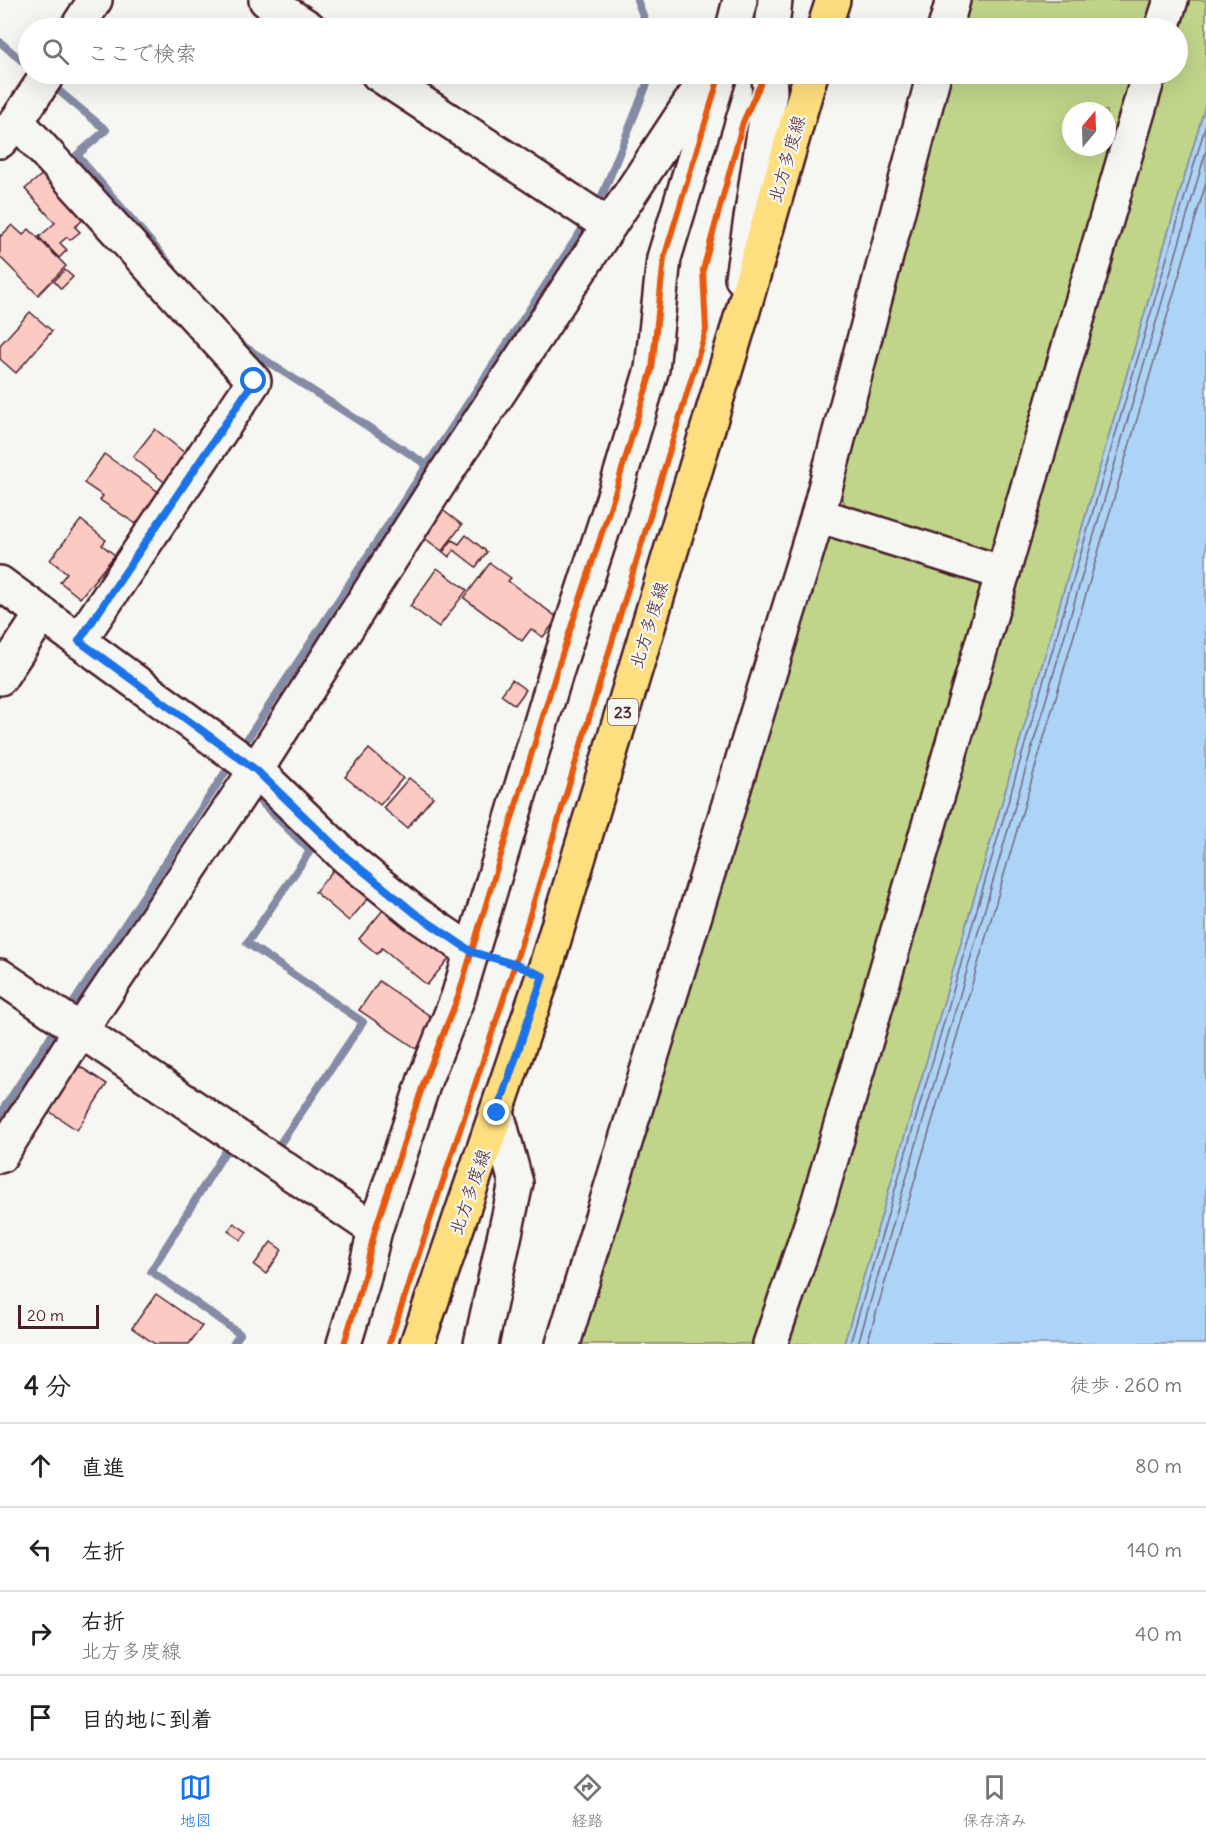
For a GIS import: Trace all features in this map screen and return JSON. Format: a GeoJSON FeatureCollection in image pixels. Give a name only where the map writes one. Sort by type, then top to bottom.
{"type":"FeatureCollection","features":[{"type":"Feature","properties":{"kind":"main road"},"geometry":{"type":"LineString","coordinates":[[827,18],[832,0]]}},
{"type":"Feature","properties":{"kind":"main road","name":"北方多度線"},"geometry":{"type":"LineString","coordinates":[[417,1344],[497,1113],[529,970],[722,329],[808,84]]}},
{"type":"Feature","properties":{"kind":"street"},"geometry":{"type":"LineString","coordinates":[[83,18],[95,0]]}},
{"type":"Feature","properties":{"kind":"street"},"geometry":{"type":"LineString","coordinates":[[266,0],[294,18]]}},
{"type":"Feature","properties":{"kind":"street"},"geometry":{"type":"LineString","coordinates":[[736,18],[740,0]]}},
{"type":"Feature","properties":{"kind":"street"},"geometry":{"type":"LineString","coordinates":[[773,18],[776,0]]}},
{"type":"Feature","properties":{"kind":"street"},"geometry":{"type":"LineString","coordinates":[[948,18],[953,0]]}},
{"type":"Feature","properties":{"kind":"street"},"geometry":{"type":"LineString","coordinates":[[1165,18],[1171,0]]}},
{"type":"Feature","properties":{"kind":"street"},"geometry":{"type":"LineString","coordinates":[[41,84],[9,131],[254,381],[79,641]]}},
{"type":"Feature","properties":{"kind":"street"},"geometry":{"type":"LineString","coordinates":[[393,84],[608,225]]}},
{"type":"Feature","properties":{"kind":"street"},"geometry":{"type":"LineString","coordinates":[[0,1156],[81,1030],[256,770],[445,474],[703,84]]}},
{"type":"Feature","properties":{"kind":"street"},"geometry":{"type":"LineString","coordinates":[[344,1344],[363,1281],[375,1230],[425,1079],[458,997],[556,673],[615,493],[652,369],[664,258],[717,84]]}},
{"type":"Feature","properties":{"kind":"street"},"geometry":{"type":"LineString","coordinates":[[722,329],[743,263],[770,84]]}},
{"type":"Feature","properties":{"kind":"street"},"geometry":{"type":"LineString","coordinates":[[563,1344],[818,515],[931,84]]}},
{"type":"Feature","properties":{"kind":"street"},"geometry":{"type":"LineString","coordinates":[[770,1344],[820,1195],[1146,84]]}},
{"type":"Feature","properties":{"kind":"street"},"geometry":{"type":"LineString","coordinates":[[818,515],[1003,573]]}},
{"type":"Feature","properties":{"kind":"street"},"geometry":{"type":"LineString","coordinates":[[0,583],[256,770],[346,857],[416,914],[472,952]]}},
{"type":"Feature","properties":{"kind":"street"},"geometry":{"type":"LineString","coordinates":[[0,678],[42,614]]}},
{"type":"Feature","properties":{"kind":"street"},"geometry":{"type":"LineString","coordinates":[[0,976],[375,1230]]}},
{"type":"Feature","properties":{"kind":"street"},"geometry":{"type":"LineString","coordinates":[[481,1344],[516,1183],[497,1113]]}},
{"type":"Feature","properties":{"kind":"path"},"geometry":{"type":"LineString","coordinates":[[722,202],[703,270],[722,329]]}},
{"type":"Feature","properties":{"kind":"path"},"geometry":{"type":"LineString","coordinates":[[472,952],[529,970]]}},
{"type":"Feature","properties":{"kind":"path"},"geometry":{"type":"LineString","coordinates":[[518,953],[529,970]]}},
{"type":"Feature","properties":{"kind":"green space"},"geometry":{"type":"Polygon","coordinates":[[[962,0],[1160,0],[1154,18],[957,18],[962,0]]]}},
{"type":"Feature","properties":{"kind":"green space"},"geometry":{"type":"Polygon","coordinates":[[[1178,0],[1206,0],[1206,103],[844,1344],[780,1344],[1154,84],[1188,84],[1188,18],[1178,18],[1178,0]]]}},
{"type":"Feature","properties":{"kind":"green space"},"geometry":{"type":"Polygon","coordinates":[[[939,84],[1135,84],[1116,151],[1116,102],[1062,102],[1062,156],[1114,156],[1000,554],[846,507],[834,478],[939,84]]]}},
{"type":"Feature","properties":{"kind":"green space"},"geometry":{"type":"Polygon","coordinates":[[[842,533],[973,575],[986,600],[757,1344],[571,1344],[817,546],[842,533]]]}},
{"type":"Feature","properties":{"kind":"water"},"geometry":{"type":"Polygon","coordinates":[[[1206,103],[1206,1344],[844,1344],[1206,103]]]}},
{"type":"Feature","properties":{"kind":"building"},"geometry":{"type":"Polygon","coordinates":[[[46,171],[86,217],[75,227],[80,232],[70,240],[67,237],[60,243],[67,250],[59,258],[39,237],[55,223],[25,189],[46,171]]]}},
{"type":"Feature","properties":{"kind":"building"},"geometry":{"type":"Polygon","coordinates":[[[12,225],[23,235],[29,229],[66,266],[38,295],[0,257],[0,235],[12,225]]]}},
{"type":"Feature","properties":{"kind":"building"},"geometry":{"type":"Polygon","coordinates":[[[65,270],[73,277],[61,289],[54,281],[65,270]]]}},
{"type":"Feature","properties":{"kind":"building"},"geometry":{"type":"Polygon","coordinates":[[[30,312],[52,331],[16,373],[0,359],[0,345],[30,312]]]}},
{"type":"Feature","properties":{"kind":"building"},"geometry":{"type":"Polygon","coordinates":[[[155,429],[190,457],[168,485],[133,457],[155,429]]]}},
{"type":"Feature","properties":{"kind":"building"},"geometry":{"type":"Polygon","coordinates":[[[104,454],[163,495],[143,524],[138,521],[136,524],[100,500],[103,496],[84,483],[104,454]]]}},
{"type":"Feature","properties":{"kind":"building"},"geometry":{"type":"Polygon","coordinates":[[[436,505],[462,525],[442,551],[416,532],[436,505]]]}},
{"type":"Feature","properties":{"kind":"building"},"geometry":{"type":"Polygon","coordinates":[[[81,520],[106,540],[102,545],[115,555],[80,598],[60,582],[67,573],[50,560],[81,520]]]}},
{"type":"Feature","properties":{"kind":"building"},"geometry":{"type":"Polygon","coordinates":[[[466,535],[487,552],[476,567],[454,550],[449,557],[443,552],[452,540],[459,544],[466,535]]]}},
{"type":"Feature","properties":{"kind":"building"},"geometry":{"type":"Polygon","coordinates":[[[490,563],[511,578],[508,581],[558,618],[543,637],[531,629],[522,641],[464,598],[490,563]]]}},
{"type":"Feature","properties":{"kind":"building"},"geometry":{"type":"Polygon","coordinates":[[[437,568],[467,590],[439,627],[410,606],[437,568]]]}},
{"type":"Feature","properties":{"kind":"building"},"geometry":{"type":"Polygon","coordinates":[[[512,680],[526,690],[515,705],[501,695],[512,680]]]}},
{"type":"Feature","properties":{"kind":"building"},"geometry":{"type":"Polygon","coordinates":[[[369,749],[403,778],[380,805],[345,777],[369,749]]]}},
{"type":"Feature","properties":{"kind":"building"},"geometry":{"type":"Polygon","coordinates":[[[409,778],[433,797],[407,828],[383,808],[409,778]]]}},
{"type":"Feature","properties":{"kind":"building"},"geometry":{"type":"Polygon","coordinates":[[[336,867],[370,896],[349,921],[315,892],[336,867]]]}},
{"type":"Feature","properties":{"kind":"building"},"geometry":{"type":"Polygon","coordinates":[[[388,904],[451,956],[427,985],[382,948],[377,954],[359,939],[388,904]]]}},
{"type":"Feature","properties":{"kind":"building"},"geometry":{"type":"Polygon","coordinates":[[[379,981],[436,1020],[417,1049],[359,1010],[379,981]]]}},
{"type":"Feature","properties":{"kind":"building"},"geometry":{"type":"Polygon","coordinates":[[[79,1066],[107,1084],[77,1130],[49,1111],[79,1066]]]}},
{"type":"Feature","properties":{"kind":"building"},"geometry":{"type":"Polygon","coordinates":[[[234,1223],[247,1232],[241,1240],[228,1231],[234,1223]]]}},
{"type":"Feature","properties":{"kind":"building"},"geometry":{"type":"Polygon","coordinates":[[[271,1242],[282,1250],[266,1274],[254,1265],[271,1242]]]}},
{"type":"Feature","properties":{"kind":"building"},"geometry":{"type":"Polygon","coordinates":[[[156,1294],[202,1326],[189,1344],[155,1344],[132,1328],[156,1294]]]}},
{"type":"Feature","properties":{"kind":"waterway"},"geometry":{"type":"LineString","coordinates":[[637,0],[644,18]]}},
{"type":"Feature","properties":{"kind":"waterway"},"geometry":{"type":"LineString","coordinates":[[0,42],[18,57]]}},
{"type":"Feature","properties":{"kind":"waterway"},"geometry":{"type":"LineString","coordinates":[[598,206],[647,84]]}},
{"type":"Feature","properties":{"kind":"waterway"},"geometry":{"type":"LineString","coordinates":[[53,86],[106,130],[77,155],[173,268]]}},
{"type":"Feature","properties":{"kind":"waterway"},"geometry":{"type":"LineString","coordinates":[[242,747],[585,225]]}},
{"type":"Feature","properties":{"kind":"waterway"},"geometry":{"type":"LineString","coordinates":[[239,343],[427,465]]}},
{"type":"Feature","properties":{"kind":"waterway"},"geometry":{"type":"LineString","coordinates":[[72,1005],[230,765]]}},
{"type":"Feature","properties":{"kind":"waterway"},"geometry":{"type":"LineString","coordinates":[[257,798],[310,851],[247,943],[363,1022],[275,1151]]}},
{"type":"Feature","properties":{"kind":"waterway"},"geometry":{"type":"LineString","coordinates":[[0,1114],[55,1030]]}},
{"type":"Feature","properties":{"kind":"waterway"},"geometry":{"type":"LineString","coordinates":[[233,1344],[240,1334],[151,1271],[225,1152],[235,1150],[239,1152]]}},
{"type":"Feature","properties":{"kind":"cycle path"},"geometry":{"type":"LineString","coordinates":[[344,1344],[363,1281],[375,1230],[425,1079],[458,997],[556,673],[615,493],[652,369],[664,258],[717,84]]}},
{"type":"Feature","properties":{"kind":"cycle path"},"geometry":{"type":"LineString","coordinates":[[389,1344],[515,964],[706,330],[703,270],[743,122],[760,84]]}},
{"type":"Feature","properties":{"kind":"route"},"geometry":{"type":"LineString","coordinates":[[254,381],[79,641],[256,770],[346,857],[416,914],[472,952],[514,964],[543,976],[497,1113]]}}]}
